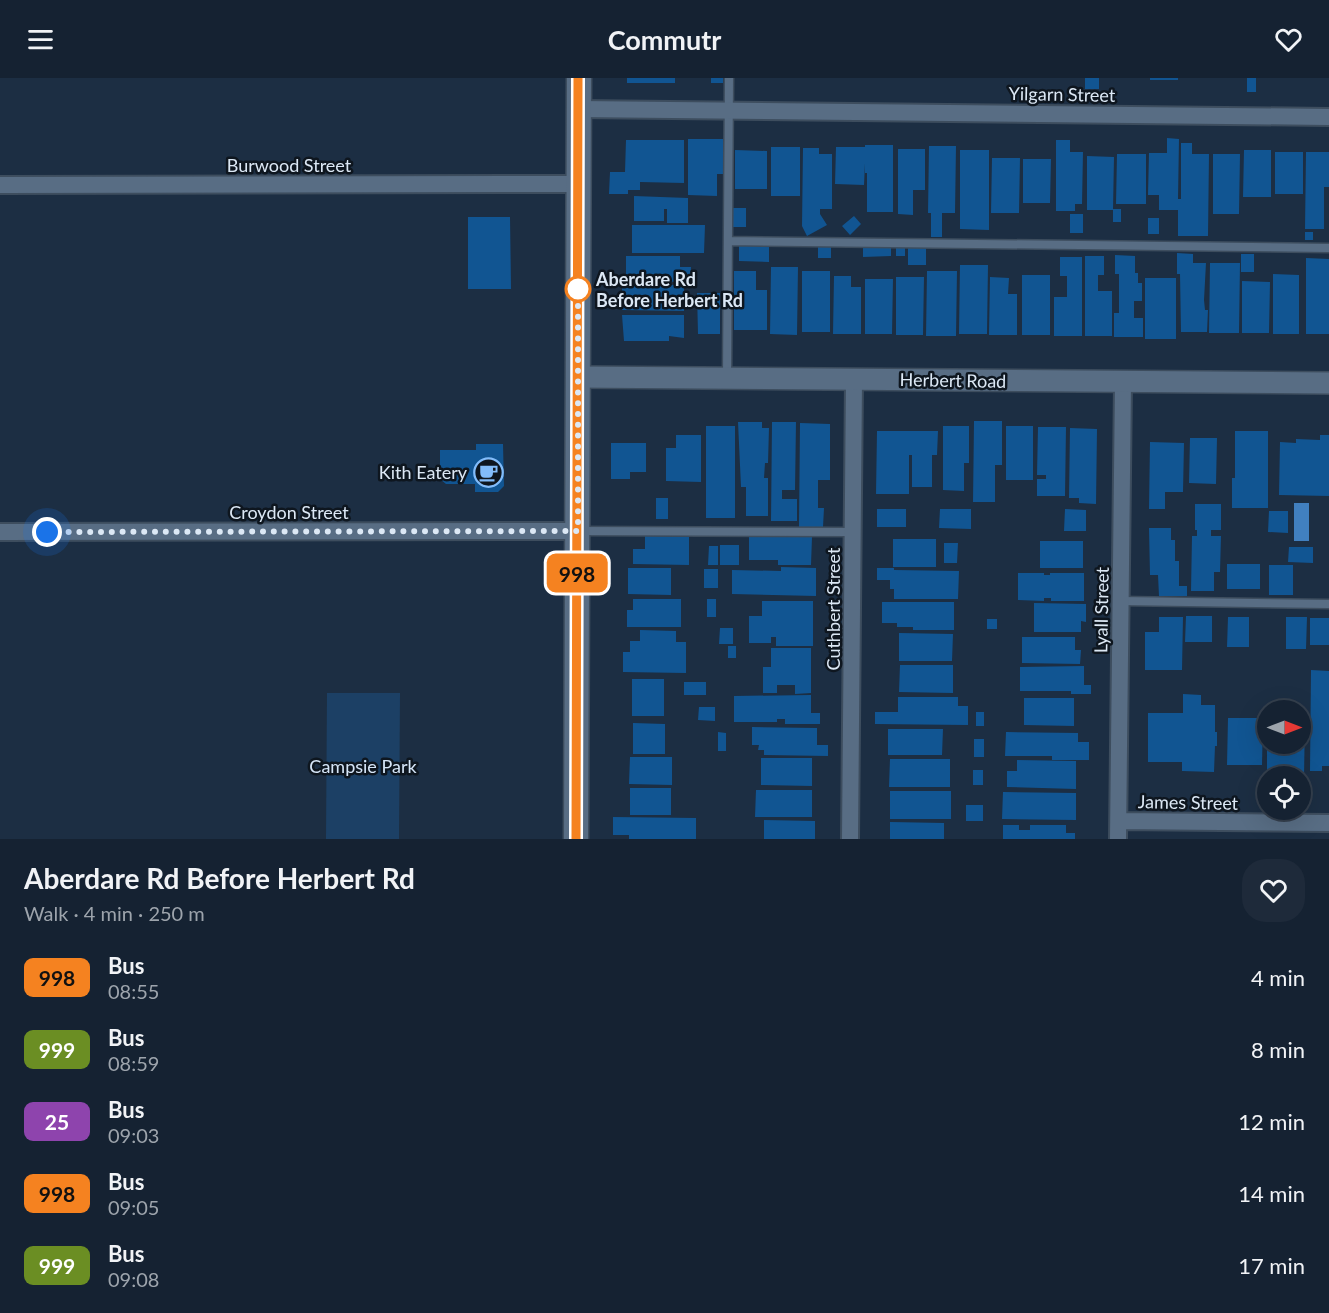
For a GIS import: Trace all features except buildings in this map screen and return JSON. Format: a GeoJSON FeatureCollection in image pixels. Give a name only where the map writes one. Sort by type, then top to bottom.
{"type":"FeatureCollection","features":[{"type":"Feature","properties":{"kind":"main road"},"geometry":{"type":"LineString","coordinates":[[576,839],[579,78]]}},
{"type":"Feature","properties":{"kind":"street","name":"Yilgarn Street"},"geometry":{"type":"LineString","coordinates":[[578,109],[1329,117]]}},
{"type":"Feature","properties":{"kind":"street","name":"Burwood Street"},"geometry":{"type":"LineString","coordinates":[[0,184],[578,184]]}},
{"type":"Feature","properties":{"kind":"street","name":"Herbert Road"},"geometry":{"type":"LineString","coordinates":[[577,377],[1329,383]]}},
{"type":"Feature","properties":{"kind":"street","name":"Cuthbert Street"},"geometry":{"type":"LineString","coordinates":[[850,839],[854,379]]}},
{"type":"Feature","properties":{"kind":"street","name":"Lyall Street"},"geometry":{"type":"LineString","coordinates":[[1118,839],[1123,382]]}},
{"type":"Feature","properties":{"kind":"street","name":"Croydon Street"},"geometry":{"type":"LineString","coordinates":[[0,532],[578,531]]}},
{"type":"Feature","properties":{"kind":"street","name":"James Street"},"geometry":{"type":"LineString","coordinates":[[1119,821],[1329,823]]}},
{"type":"Feature","properties":{"kind":"lane"},"geometry":{"type":"LineString","coordinates":[[727,378],[729,78]]}},
{"type":"Feature","properties":{"kind":"lane"},"geometry":{"type":"LineString","coordinates":[[728,241],[1329,248]]}},
{"type":"Feature","properties":{"kind":"lane"},"geometry":{"type":"LineString","coordinates":[[578,531],[853,532]]}},
{"type":"Feature","properties":{"kind":"lane"},"geometry":{"type":"LineString","coordinates":[[1121,601],[1329,604]]}},
{"type":"Feature","properties":{"kind":"green space","name":"Campsie Park"},"geometry":{"type":"Polygon","coordinates":[[[327,693],[400,693],[399,839],[326,839],[327,693]]]}},
{"type":"Feature","properties":{"kind":"shaded area"},"geometry":{"type":"Polygon","coordinates":[[[1294,503],[1309,503],[1309,541],[1294,541],[1294,503]]]}},
{"type":"Feature","properties":{"kind":"bus line","name":"998"},"geometry":{"type":"LineString","coordinates":[[576,839],[578,78]]}},
{"type":"Feature","properties":{"kind":"place","name":"Aberdare Rd Before Herbert Rd"},"geometry":{"type":"Point","coordinates":[578,289]}},
{"type":"Feature","properties":{"kind":"place","name":"Kith Eatery"},"geometry":{"type":"Point","coordinates":[488,472]}},
{"type":"Feature","properties":{"kind":"route"},"geometry":{"type":"LineString","coordinates":[[47,532],[578,531],[578,289]]}}]}
